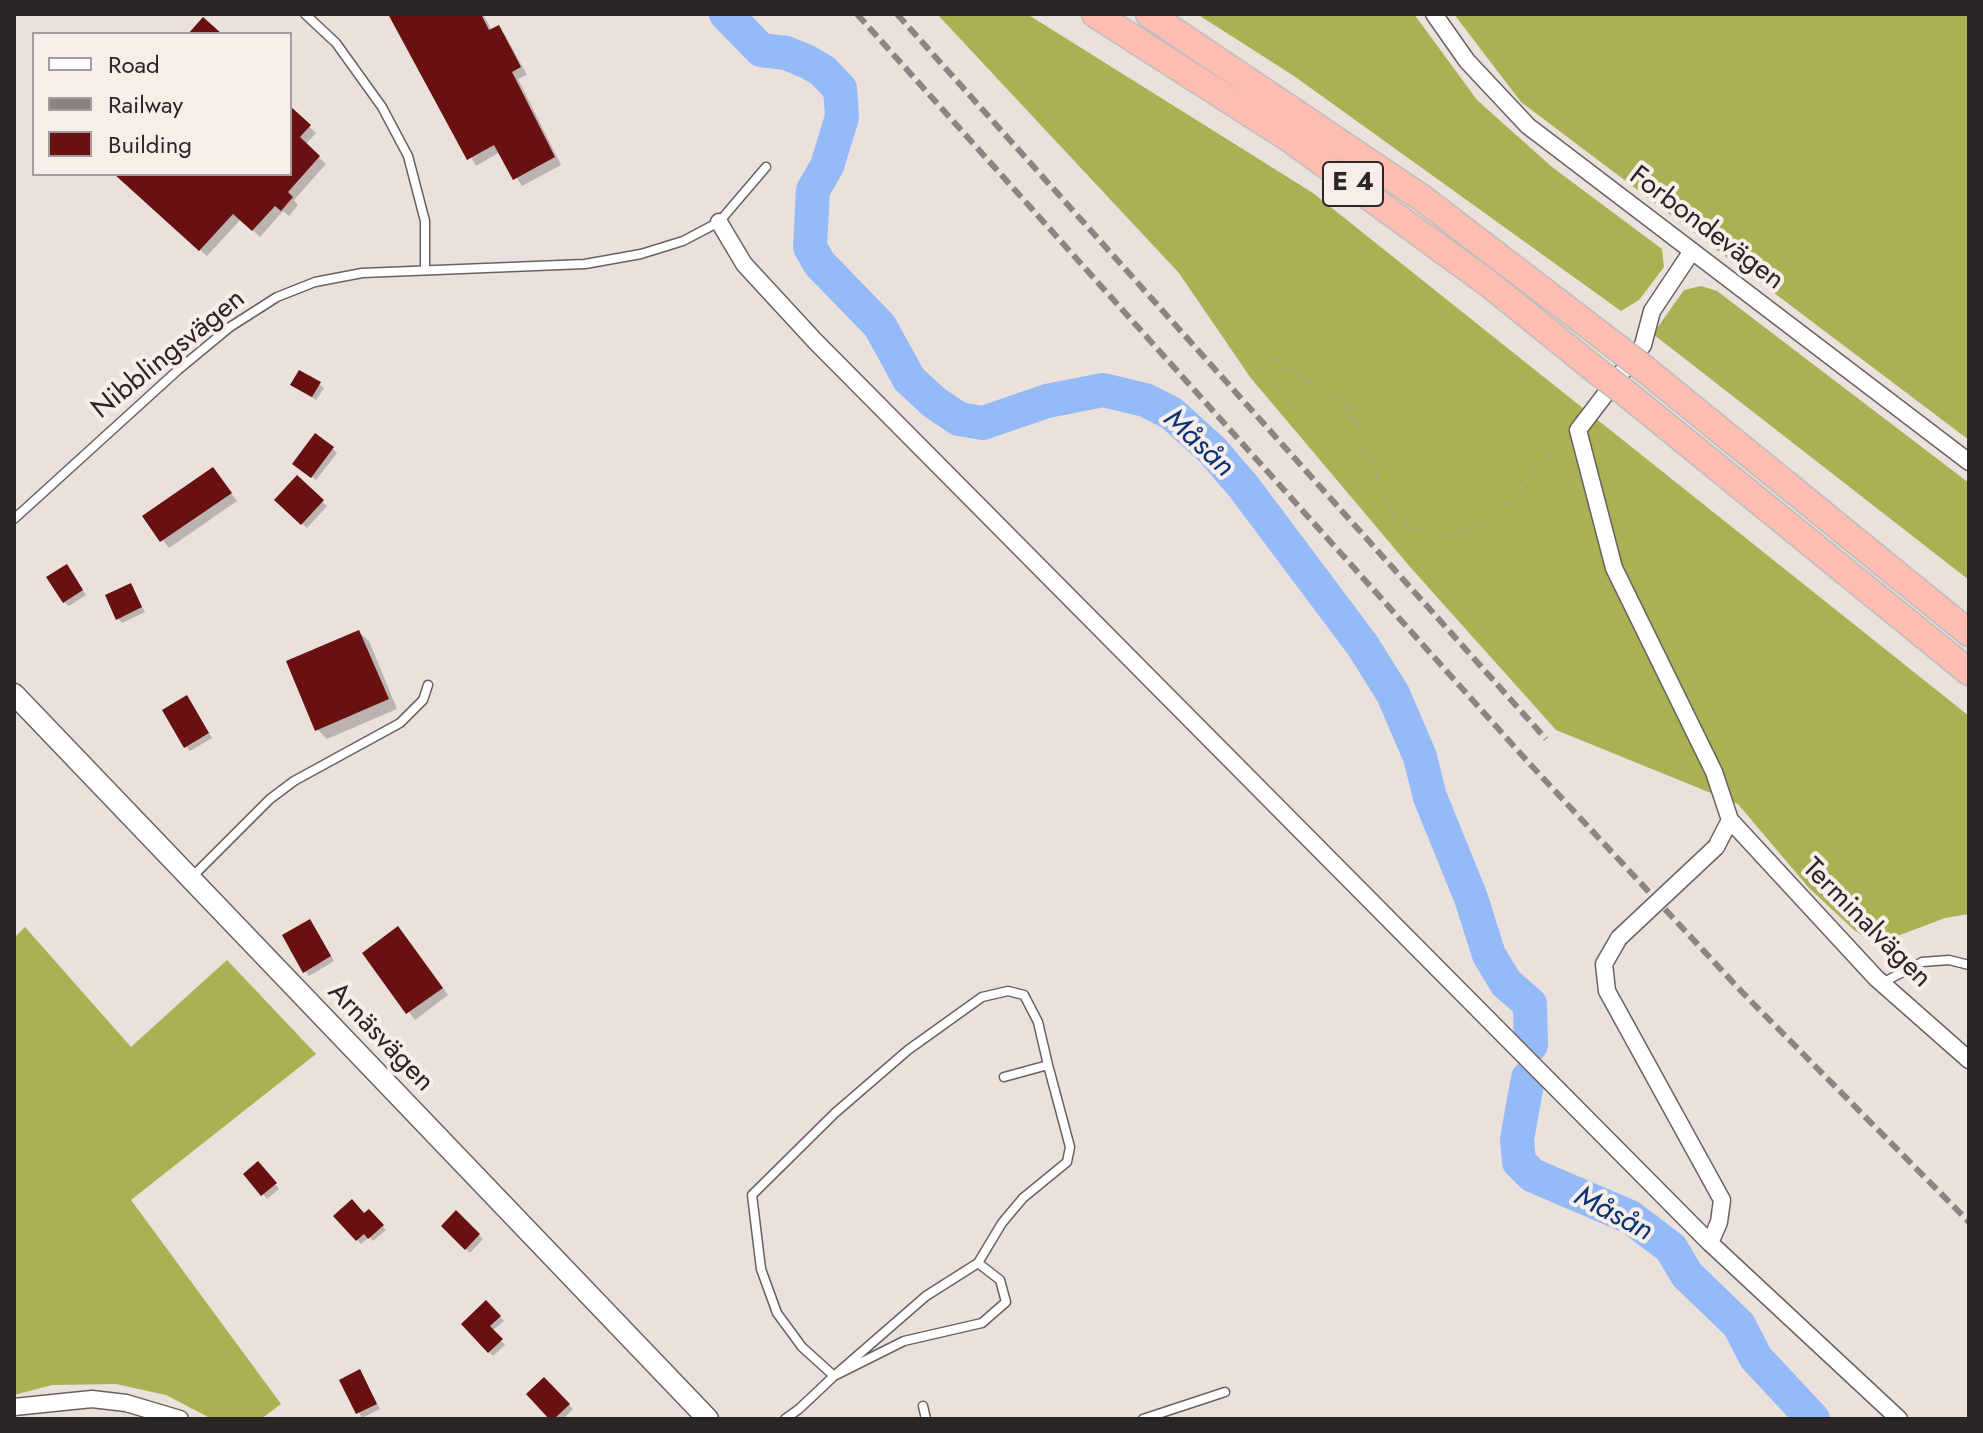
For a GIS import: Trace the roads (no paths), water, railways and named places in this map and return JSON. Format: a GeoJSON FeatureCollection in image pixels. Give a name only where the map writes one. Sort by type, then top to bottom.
{"type":"FeatureCollection","features":[{"type":"Feature","properties":{"kind":"highway","name":"E 4"},"geometry":{"type":"LineString","coordinates":[[1095,14],[1303,148],[1489,284],[1969,672]]}},
{"type":"Feature","properties":{"kind":"highway","name":"E 4"},"geometry":{"type":"LineString","coordinates":[[1149,14],[1422,198],[1646,370],[1969,633]]}},
{"type":"Feature","properties":{"kind":"street","name":"Forbondevägen"},"geometry":{"type":"LineString","coordinates":[[1434,14],[1467,61],[1528,126],[1969,462]]}},
{"type":"Feature","properties":{"kind":"street"},"geometry":{"type":"LineString","coordinates":[[719,222],[744,264],[815,341],[1710,1243],[1899,1419]]}},
{"type":"Feature","properties":{"kind":"street"},"geometry":{"type":"LineString","coordinates":[[1692,251],[1652,311],[1643,345],[1578,430],[1614,568],[1714,772],[1730,820],[1716,847],[1619,938],[1604,964],[1607,991],[1722,1200],[1719,1222],[1710,1243]]}},
{"type":"Feature","properties":{"kind":"street","name":"Arnäsvägen"},"geometry":{"type":"LineString","coordinates":[[14,694],[708,1419]]}},
{"type":"Feature","properties":{"kind":"street","name":"Terminalvägen"},"geometry":{"type":"LineString","coordinates":[[1730,820],[1882,983],[1969,1060]]}},
{"type":"Feature","properties":{"kind":"street"},"geometry":{"type":"LineString","coordinates":[[14,1407],[92,1399],[126,1403],[180,1419]]}},
{"type":"Feature","properties":{"kind":"lane"},"geometry":{"type":"LineString","coordinates":[[305,14],[345,56],[382,107],[408,156],[425,221],[425,269]]}},
{"type":"Feature","properties":{"kind":"lane","name":"Nibblingsvägen"},"geometry":{"type":"LineString","coordinates":[[14,519],[178,370],[230,327],[277,297],[315,282],[425,269],[585,264],[641,254],[683,241],[719,222],[766,167]]}},
{"type":"Feature","properties":{"kind":"lane"},"geometry":{"type":"LineString","coordinates":[[190,879],[270,799],[294,781],[400,723],[423,700],[428,685]]}},
{"type":"Feature","properties":{"kind":"lane"},"geometry":{"type":"LineString","coordinates":[[1882,983],[1922,962],[1949,960],[1969,965]]}},
{"type":"Feature","properties":{"kind":"lane"},"geometry":{"type":"LineString","coordinates":[[785,1419],[926,1296],[978,1263],[1002,1223],[1023,1198],[1067,1162],[1070,1147],[1038,1022],[1024,995],[1008,991],[982,997],[908,1050],[835,1113],[752,1195],[761,1269],[777,1313],[802,1347],[834,1376]]}},
{"type":"Feature","properties":{"kind":"lane"},"geometry":{"type":"LineString","coordinates":[[1004,1077],[1048,1065]]}},
{"type":"Feature","properties":{"kind":"lane"},"geometry":{"type":"LineString","coordinates":[[834,1376],[904,1341],[982,1323],[1006,1302],[1000,1280],[978,1263]]}},
{"type":"Feature","properties":{"kind":"lane"},"geometry":{"type":"LineString","coordinates":[[1143,1419],[1225,1392]]}},
{"type":"Feature","properties":{"kind":"lane"},"geometry":{"type":"LineString","coordinates":[[923,1406],[926,1419]]}},
{"type":"Feature","properties":{"kind":"waterway","name":"Måsån"},"geometry":{"type":"LineString","coordinates":[[726,14],[761,50],[786,53],[808,62],[823,71],[840,89],[842,117],[827,166],[813,190],[810,247],[819,263],[880,326],[909,379],[935,403],[959,419],[983,423],[1047,401],[1103,390],[1145,400],[1171,413],[1212,450],[1243,486],[1363,646],[1393,694],[1420,757],[1430,797],[1471,898],[1489,955],[1506,983],[1530,1004],[1531,1045]]}},
{"type":"Feature","properties":{"kind":"waterway","name":"Måsån"},"geometry":{"type":"LineString","coordinates":[[1528,1078],[1517,1139],[1519,1162],[1532,1175],[1630,1217],[1671,1248],[1687,1275],[1739,1325],[1756,1358],[1813,1419]]}},
{"type":"Feature","properties":{"kind":"railway"},"geometry":{"type":"LineString","coordinates":[[857,14],[1529,763],[1742,992],[1969,1222]]}},
{"type":"Feature","properties":{"kind":"railway"},"geometry":{"type":"LineString","coordinates":[[897,14],[1546,739]]}}]}
